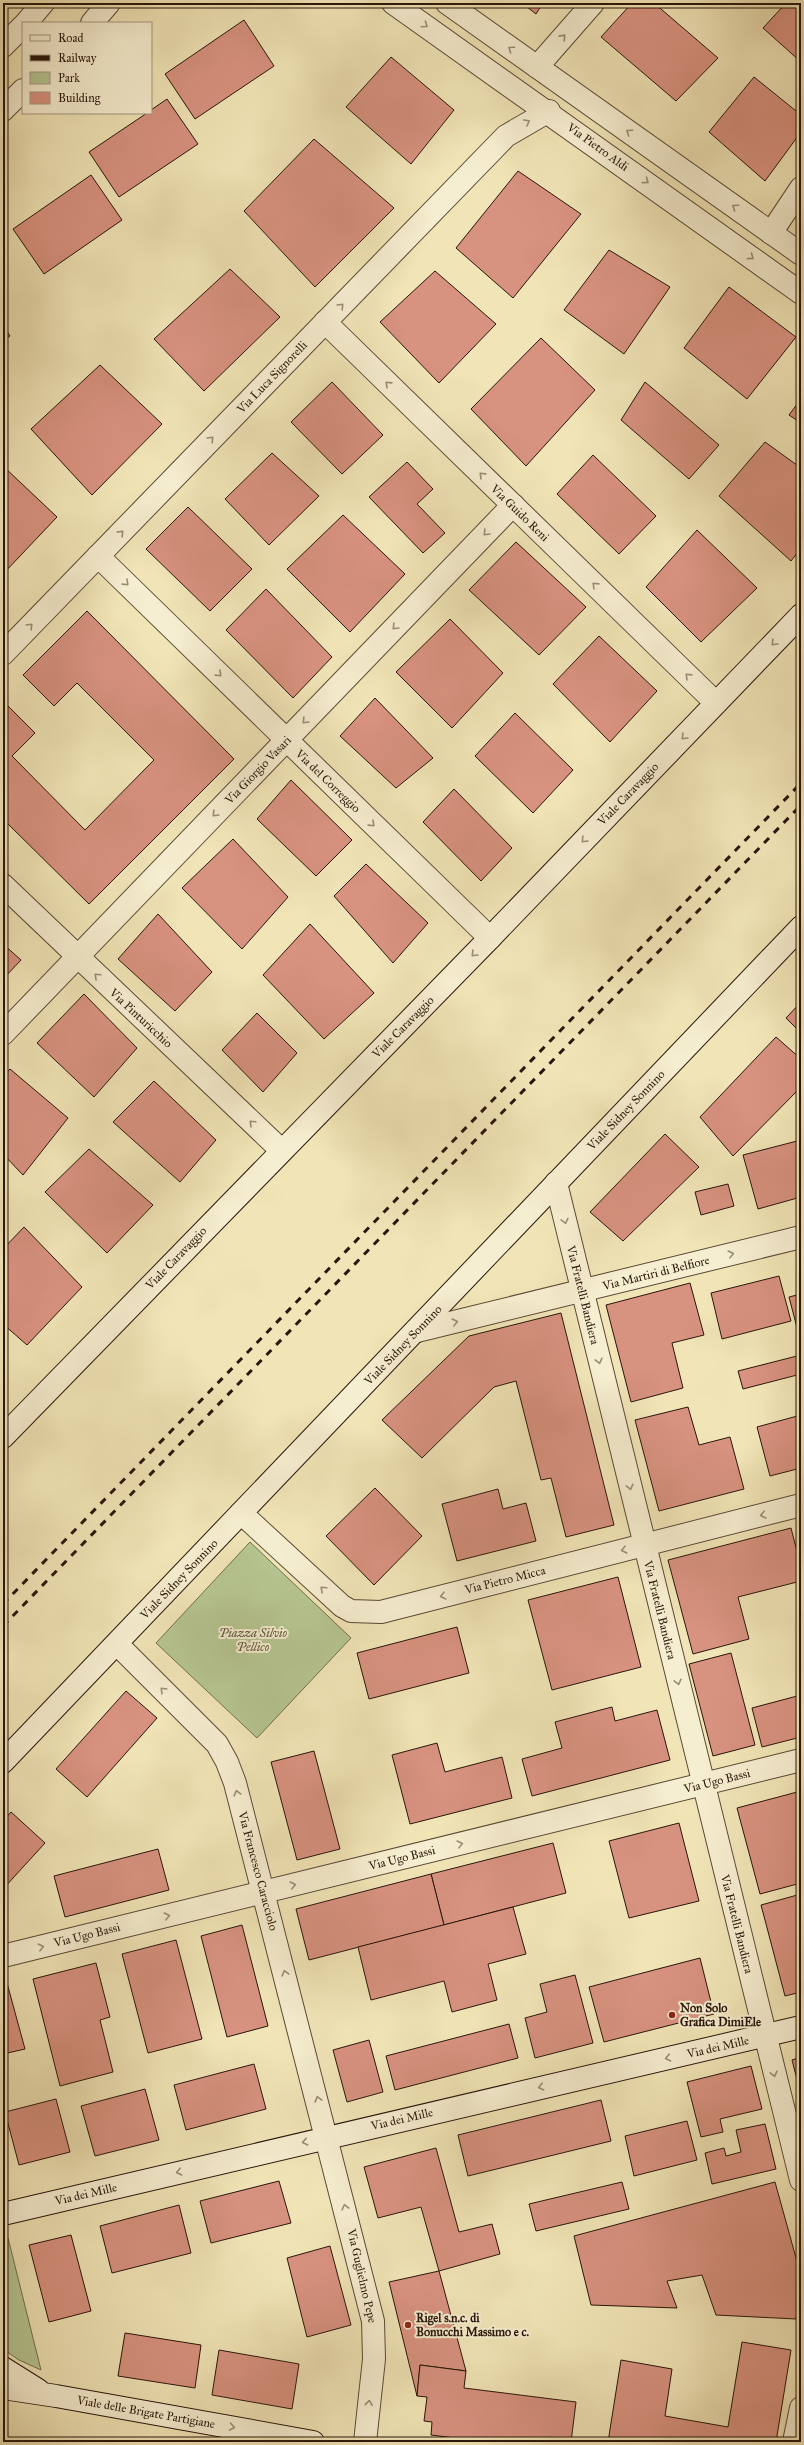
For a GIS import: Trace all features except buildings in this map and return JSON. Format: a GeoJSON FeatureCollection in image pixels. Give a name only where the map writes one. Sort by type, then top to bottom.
{"type":"FeatureCollection","features":[{"type":"Feature","properties":{"kind":"street"},"geometry":{"type":"LineString","coordinates":[[27,22],[43,3]]}},
{"type":"Feature","properties":{"kind":"street"},"geometry":{"type":"LineString","coordinates":[[93,22],[109,3]]}},
{"type":"Feature","properties":{"kind":"street","name":"Via Pietro Aldi"},"geometry":{"type":"LineString","coordinates":[[393,3],[549,111],[801,293]]}},
{"type":"Feature","properties":{"kind":"street"},"geometry":{"type":"LineString","coordinates":[[447,3],[801,254]]}},
{"type":"Feature","properties":{"kind":"street"},"geometry":{"type":"LineString","coordinates":[[537,66],[593,3]]}},
{"type":"Feature","properties":{"kind":"street"},"geometry":{"type":"LineString","coordinates":[[3,46],[22,27]]}},
{"type":"Feature","properties":{"kind":"street"},"geometry":{"type":"LineString","coordinates":[[3,110],[22,91]]}},
{"type":"Feature","properties":{"kind":"street","name":"Via Luca Signorelli"},"geometry":{"type":"LineString","coordinates":[[3,654],[506,136],[549,111]]}},
{"type":"Feature","properties":{"kind":"street"},"geometry":{"type":"LineString","coordinates":[[771,233],[801,188]]}},
{"type":"Feature","properties":{"kind":"street","name":"Via Guido Reni"},"geometry":{"type":"LineString","coordinates":[[325,322],[716,703]]}},
{"type":"Feature","properties":{"kind":"street","name":"Via Giorgio Vasari"},"geometry":{"type":"LineString","coordinates":[[3,1034],[513,505]]}},
{"type":"Feature","properties":{"kind":"street","name":"Via del Correggio"},"geometry":{"type":"LineString","coordinates":[[98,556],[490,938]]}},
{"type":"Feature","properties":{"kind":"street","name":"Viale Caravaggio"},"geometry":{"type":"LineString","coordinates":[[3,1437],[281,1150],[490,938],[801,615]]}},
{"type":"Feature","properties":{"kind":"street","name":"Via Pinturicchio"},"geometry":{"type":"LineString","coordinates":[[3,885],[77,958],[281,1150]]}},
{"type":"Feature","properties":{"kind":"street","name":"Viale Sidney Sonnino"},"geometry":{"type":"LineString","coordinates":[[3,1762],[417,1331],[556,1183],[801,927]]}},
{"type":"Feature","properties":{"kind":"street","name":"Via Fratelli Bandiera"},"geometry":{"type":"LineString","coordinates":[[556,1183],[801,2180]]}},
{"type":"Feature","properties":{"kind":"street","name":"Via Martiri di Belfiore"},"geometry":{"type":"LineString","coordinates":[[417,1331],[801,1237]]}},
{"type":"Feature","properties":{"kind":"street","name":"Via Pietro Micca"},"geometry":{"type":"LineString","coordinates":[[241,1513],[342,1606],[360,1612],[381,1612],[801,1505]]}},
{"type":"Feature","properties":{"kind":"street","name":"Via Francesco Caracciolo"},"geometry":{"type":"LineString","coordinates":[[116,1644],[217,1744],[227,1762],[235,1783],[328,2136]]}},
{"type":"Feature","properties":{"kind":"street","name":"Via Ugo Bassi"},"geometry":{"type":"LineString","coordinates":[[3,1956],[801,1760]]}},
{"type":"Feature","properties":{"kind":"street","name":"Via dei Mille"},"geometry":{"type":"LineString","coordinates":[[3,2214],[328,2136],[801,2027]]}},
{"type":"Feature","properties":{"kind":"street","name":"Via Guglielmo Pepe"},"geometry":{"type":"LineString","coordinates":[[328,2136],[374,2321],[374,2359],[365,2442]]}},
{"type":"Feature","properties":{"kind":"street"},"geometry":{"type":"LineString","coordinates":[[3,2368],[45,2394]]}},
{"type":"Feature","properties":{"kind":"street","name":"Viale delle Brigate Partigiane"},"geometry":{"type":"LineString","coordinates":[[3,2388],[45,2394],[313,2442]]}},
{"type":"Feature","properties":{"kind":"street"},"geometry":{"type":"LineString","coordinates":[[794,2442],[801,2408]]}},
{"type":"Feature","properties":{"kind":"green space","name":"Piazza Silvio Pellico"},"geometry":{"type":"Polygon","coordinates":[[[250,1542],[351,1638],[257,1738],[156,1643],[250,1542]]]}},
{"type":"Feature","properties":{"kind":"green space"},"geometry":{"type":"Polygon","coordinates":[[[8,2238],[41,2370],[19,2360],[3,2349],[3,2239],[8,2238]]]}},
{"type":"Feature","properties":{"kind":"railway"},"geometry":{"type":"LineString","coordinates":[[3,1604],[801,783]]}},
{"type":"Feature","properties":{"kind":"railway"},"geometry":{"type":"LineString","coordinates":[[3,1626],[801,805]]}},
{"type":"Feature","properties":{"kind":"place","name":"Non Solo Grafica DimiEle"},"geometry":{"type":"Point","coordinates":[672,2015]}},
{"type":"Feature","properties":{"kind":"place","name":"Rigel s.n.c. di Bonucchi Massimo e c."},"geometry":{"type":"Point","coordinates":[408,2325]}}]}
